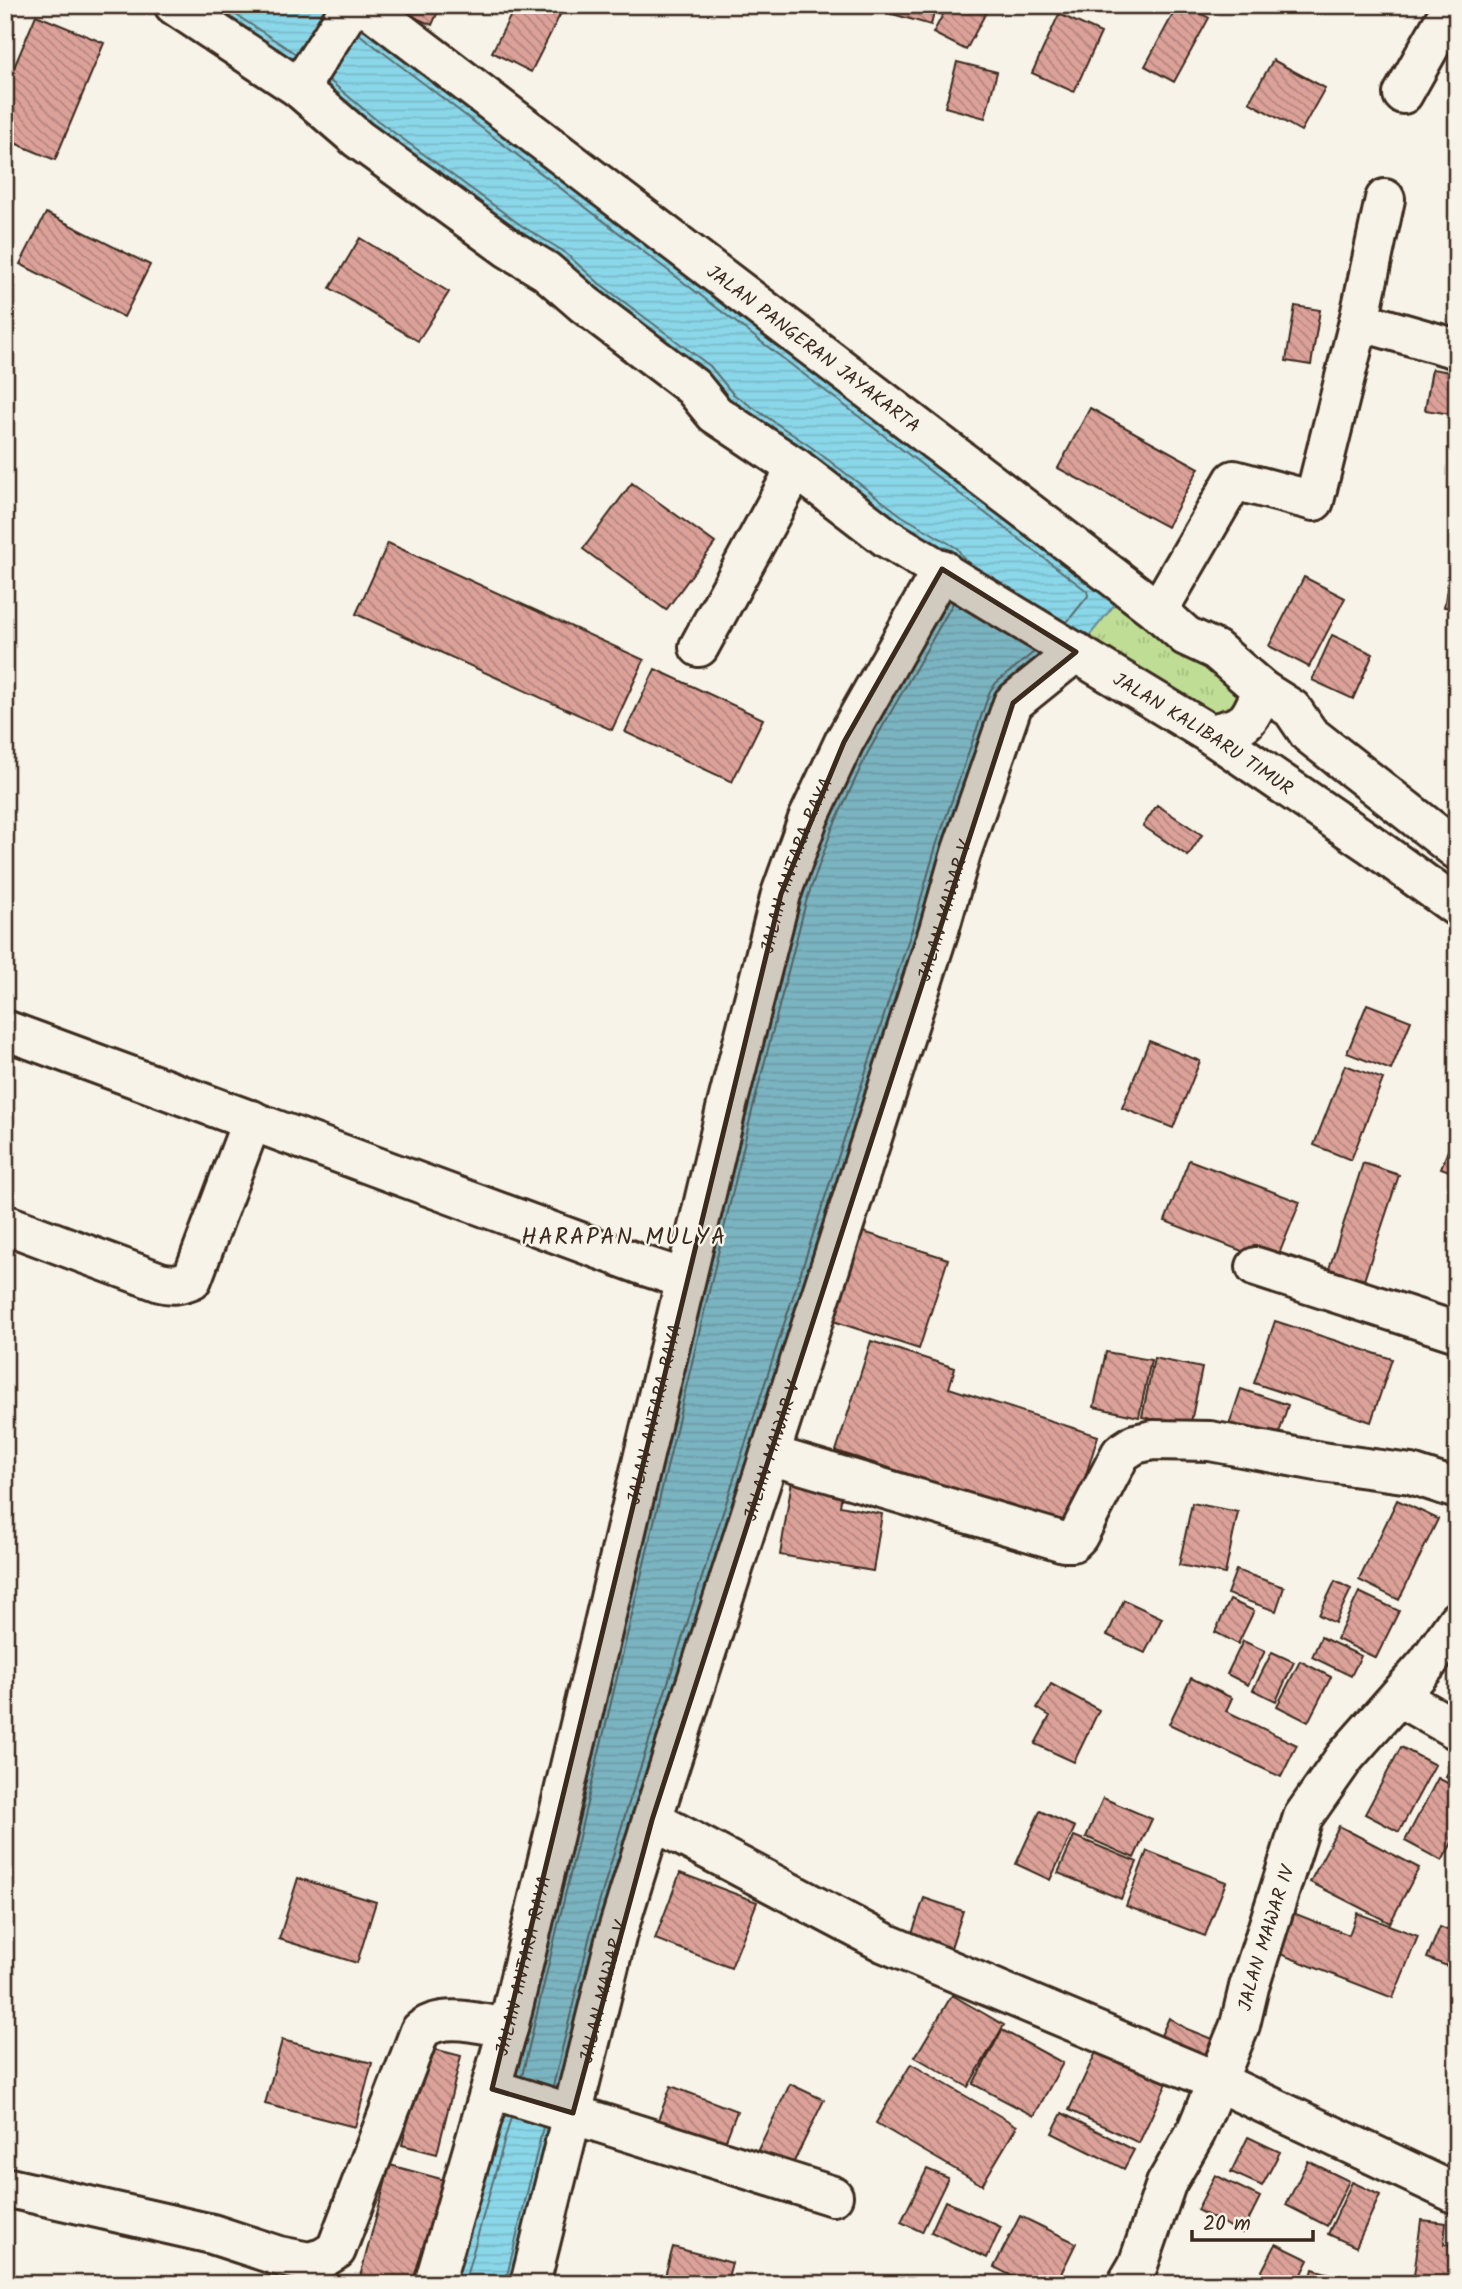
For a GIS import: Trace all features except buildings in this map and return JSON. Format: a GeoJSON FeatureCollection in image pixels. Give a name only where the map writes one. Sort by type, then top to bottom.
{"type":"FeatureCollection","features":[{"type":"Feature","properties":{"kind":"street"},"geometry":{"type":"LineString","coordinates":[[174,5],[299,88],[358,139],[508,248],[547,271],[584,304],[693,387],[715,414],[796,468],[887,538],[942,569]]}},
{"type":"Feature","properties":{"kind":"street"},"geometry":{"type":"LineString","coordinates":[[1403,94],[1453,5]]}},
{"type":"Feature","properties":{"kind":"street"},"geometry":{"type":"LineString","coordinates":[[299,88],[356,7]]}},
{"type":"Feature","properties":{"kind":"street","name":"JALAN PANGERAN JAYAKARTA"},"geometry":{"type":"LineString","coordinates":[[356,7],[1158,611],[1186,636],[1216,650],[1262,690]]}},
{"type":"Feature","properties":{"kind":"street"},"geometry":{"type":"LineString","coordinates":[[1158,611],[1234,480],[1314,501],[1359,321],[1385,199]]}},
{"type":"Feature","properties":{"kind":"street"},"geometry":{"type":"LineString","coordinates":[[1359,321],[1457,349]]}},
{"type":"Feature","properties":{"kind":"street"},"geometry":{"type":"LineString","coordinates":[[699,647],[796,468]]}},
{"type":"Feature","properties":{"kind":"street","name":"JALAN KALIBARU TIMUR"},"geometry":{"type":"LineString","coordinates":[[942,569],[1210,734],[1457,907]]}},
{"type":"Feature","properties":{"kind":"street","name":"JALAN ANTARA RAYA"},"geometry":{"type":"LineString","coordinates":[[434,2284],[507,2093],[508,2028],[727,1104],[781,894],[808,819],[844,742],[942,569]]}},
{"type":"Feature","properties":{"kind":"street","name":"JALAN MAWAR V"},"geometry":{"type":"LineString","coordinates":[[530,2284],[617,1933],[939,930],[961,853],[1013,703],[1076,652]]}},
{"type":"Feature","properties":{"kind":"street"},"geometry":{"type":"LineString","coordinates":[[1210,734],[1238,728],[1252,716],[1262,690],[1292,709],[1309,734],[1457,850]]}},
{"type":"Feature","properties":{"kind":"street"},"geometry":{"type":"LineString","coordinates":[[1336,822],[1338,812],[1357,796],[1367,792],[1381,792]]}},
{"type":"Feature","properties":{"kind":"street"},"geometry":{"type":"LineString","coordinates":[[5,1030],[685,1279]]}},
{"type":"Feature","properties":{"kind":"street"},"geometry":{"type":"LineString","coordinates":[[5,1224],[160,1282],[181,1284],[192,1279],[252,1120]]}},
{"type":"Feature","properties":{"kind":"street"},"geometry":{"type":"LineString","coordinates":[[1256,1267],[1457,1332]]}},
{"type":"Feature","properties":{"kind":"street"},"geometry":{"type":"LineString","coordinates":[[771,1455],[1064,1542],[1072,1542],[1077,1536],[1121,1453],[1135,1444],[1153,1440],[1210,1441],[1322,1462],[1410,1474],[1457,1489]]}},
{"type":"Feature","properties":{"kind":"street","name":"JALAN MAWAR IV"},"geometry":{"type":"LineString","coordinates":[[1127,2284],[1138,2265],[1166,2184],[1196,2132],[1240,2025],[1249,1987],[1303,1816],[1345,1757],[1427,1664],[1457,1621]]}},
{"type":"Feature","properties":{"kind":"street"},"geometry":{"type":"LineString","coordinates":[[1399,1697],[1457,1730]]}},
{"type":"Feature","properties":{"kind":"street"},"geometry":{"type":"LineString","coordinates":[[652,1820],[885,1943],[1216,2081],[1457,2194]]}},
{"type":"Feature","properties":{"kind":"street"},"geometry":{"type":"LineString","coordinates":[[5,2187],[212,2234],[279,2256],[309,2262],[323,2258],[336,2250],[420,2031],[438,2020],[508,2028]]}},
{"type":"Feature","properties":{"kind":"street"},"geometry":{"type":"LineString","coordinates":[[507,2093],[833,2196]]}},
{"type":"Feature","properties":{"kind":"highlighted area"},"geometry":{"type":"Polygon","coordinates":[[[942,569],[1076,652],[1013,703],[652,1820],[573,2113],[492,2089],[781,894],[844,742],[942,569]]]}},
{"type":"Feature","properties":{"kind":"green space"},"geometry":{"type":"Polygon","coordinates":[[[1127,589],[1262,690],[1238,728],[1076,652],[1127,589]]]}},
{"type":"Feature","properties":{"kind":"water"},"geometry":{"type":"Polygon","coordinates":[[[174,5],[365,5],[1127,589],[1076,652],[1013,703],[961,853],[530,2284],[437,2284],[781,894],[942,569],[174,5]]]}},
{"type":"Feature","properties":{"kind":"district","name":"HARAPAN MULYA"},"geometry":{"type":"Point","coordinates":[624,1236]}}]}
